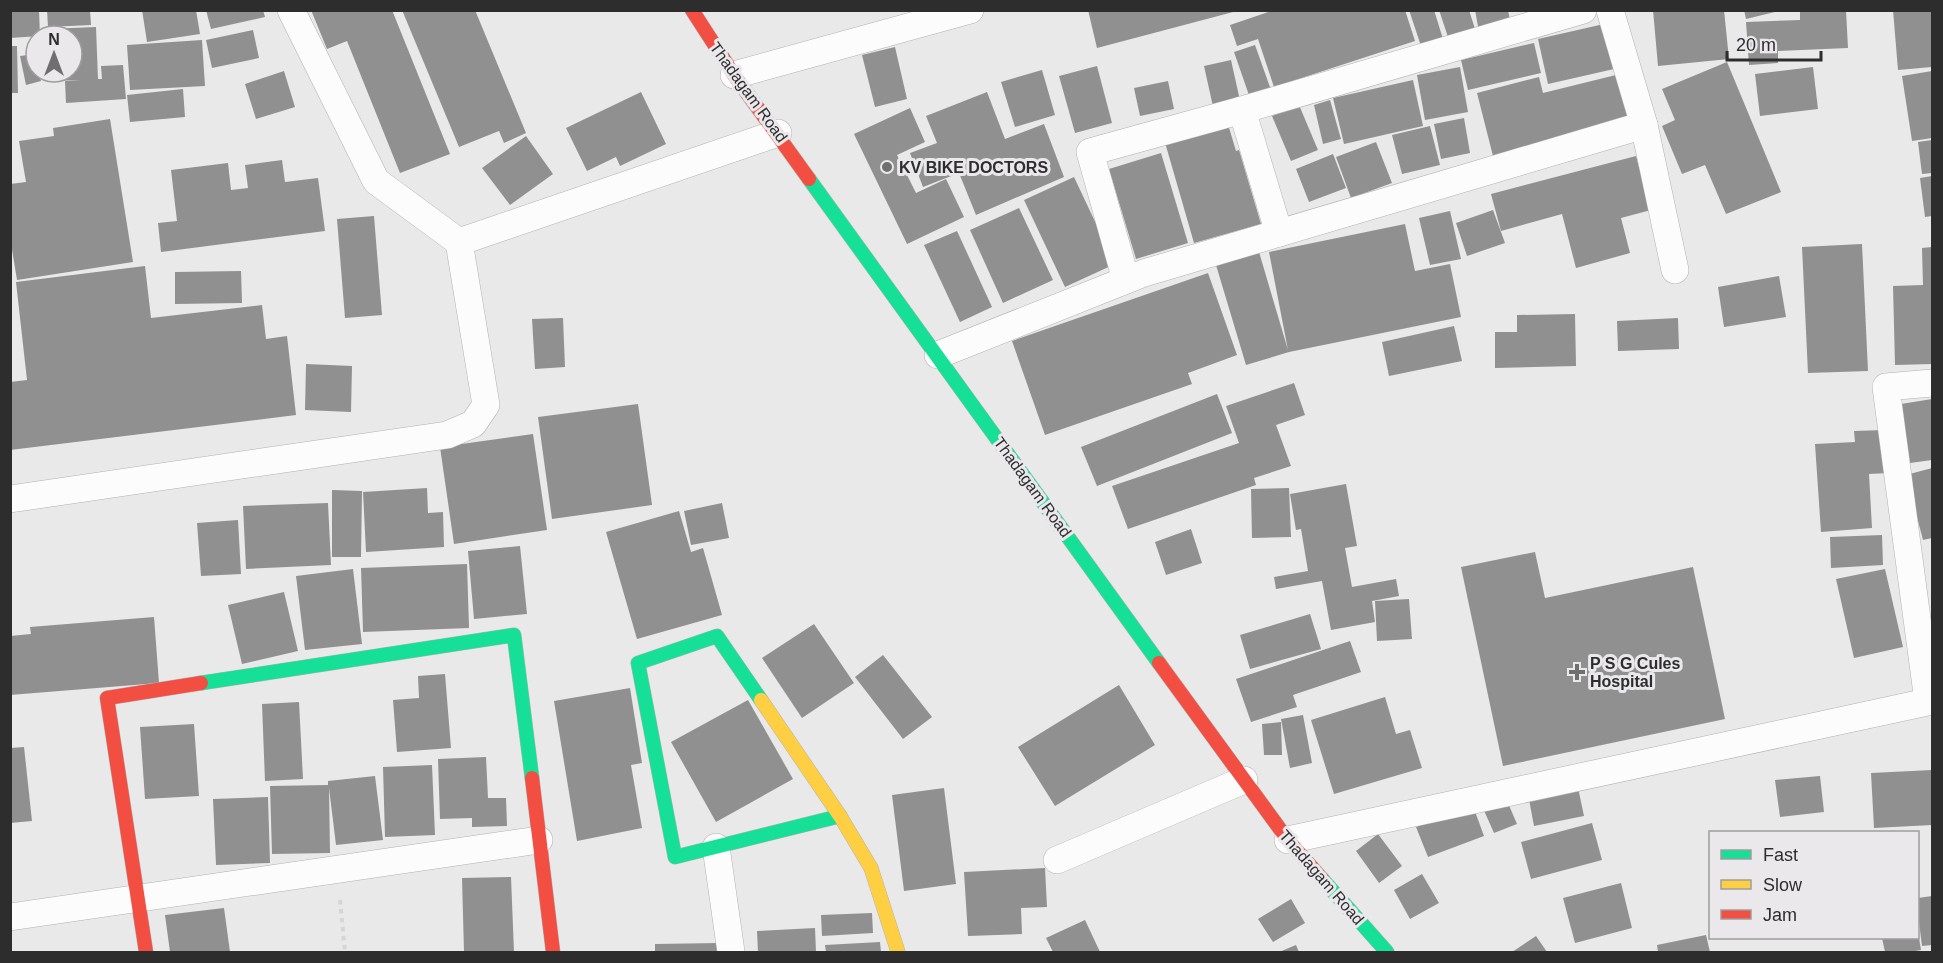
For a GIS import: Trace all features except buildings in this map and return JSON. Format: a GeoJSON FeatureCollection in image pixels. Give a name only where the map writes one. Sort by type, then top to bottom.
{"type":"FeatureCollection","features":[{"type":"Feature","properties":{"kind":"street"},"geometry":{"type":"LineString","coordinates":[[10,499],[447,435],[473,424],[486,405],[459,242],[376,181],[291,10]]}},
{"type":"Feature","properties":{"kind":"street","name":"Thadagam Road"},"geometry":{"type":"LineString","coordinates":[[692,10],[734,75],[1288,840],[1387,952]]}},
{"type":"Feature","properties":{"kind":"street"},"geometry":{"type":"LineString","coordinates":[[734,75],[970,10]]}},
{"type":"Feature","properties":{"kind":"street"},"geometry":{"type":"LineString","coordinates":[[1126,280],[1090,152],[1582,10]]}},
{"type":"Feature","properties":{"kind":"street"},"geometry":{"type":"LineString","coordinates":[[1610,10],[1644,125],[1675,270]]}},
{"type":"Feature","properties":{"kind":"street"},"geometry":{"type":"LineString","coordinates":[[1242,110],[1279,233]]}},
{"type":"Feature","properties":{"kind":"street"},"geometry":{"type":"LineString","coordinates":[[938,355],[1126,280],[1644,125]]}},
{"type":"Feature","properties":{"kind":"street"},"geometry":{"type":"LineString","coordinates":[[459,242],[778,133]]}},
{"type":"Feature","properties":{"kind":"street"},"geometry":{"type":"LineString","coordinates":[[1288,840],[1930,701],[1886,387],[1932,383]]}},
{"type":"Feature","properties":{"kind":"street"},"geometry":{"type":"LineString","coordinates":[[146,952],[107,698],[514,635],[553,952]]}},
{"type":"Feature","properties":{"kind":"street"},"geometry":{"type":"LineString","coordinates":[[840,816],[675,857],[638,663],[717,636],[840,816],[871,868],[897,952]]}},
{"type":"Feature","properties":{"kind":"street"},"geometry":{"type":"LineString","coordinates":[[1057,860],[1244,780]]}},
{"type":"Feature","properties":{"kind":"street"},"geometry":{"type":"LineString","coordinates":[[10,917],[539,840]]}},
{"type":"Feature","properties":{"kind":"street"},"geometry":{"type":"LineString","coordinates":[[716,847],[731,952]]}},
{"type":"Feature","properties":{"kind":"path"},"geometry":{"type":"LineString","coordinates":[[337,870],[345,952]]}},
{"type":"Feature","properties":{"kind":"traffic: fast"},"geometry":{"type":"LineString","coordinates":[[809,179],[1159,663]]}},
{"type":"Feature","properties":{"kind":"traffic: fast"},"geometry":{"type":"LineString","coordinates":[[201,683],[514,635],[532,778]]}},
{"type":"Feature","properties":{"kind":"traffic: fast"},"geometry":{"type":"LineString","coordinates":[[761,700],[717,636],[638,663],[675,857],[840,816]]}},
{"type":"Feature","properties":{"kind":"traffic: fast"},"geometry":{"type":"LineString","coordinates":[[1323,880],[1387,952]]}},
{"type":"Feature","properties":{"kind":"traffic: slow"},"geometry":{"type":"LineString","coordinates":[[761,700],[840,816],[871,868],[898,952]]}},
{"type":"Feature","properties":{"kind":"traffic: jam"},"geometry":{"type":"LineString","coordinates":[[692,10],[734,75],[809,179]]}},
{"type":"Feature","properties":{"kind":"traffic: jam"},"geometry":{"type":"LineString","coordinates":[[1159,663],[1288,840],[1323,880]]}},
{"type":"Feature","properties":{"kind":"traffic: jam"},"geometry":{"type":"LineString","coordinates":[[146,952],[107,698],[201,683]]}},
{"type":"Feature","properties":{"kind":"traffic: jam"},"geometry":{"type":"LineString","coordinates":[[532,778],[553,952]]}},
{"type":"Feature","properties":{"kind":"place","name":"KV BIKE DOCTORS"},"geometry":{"type":"Point","coordinates":[887,167]}},
{"type":"Feature","properties":{"kind":"place","name":"P S G Cules Hospital"},"geometry":{"type":"Point","coordinates":[1577,672]}}]}
